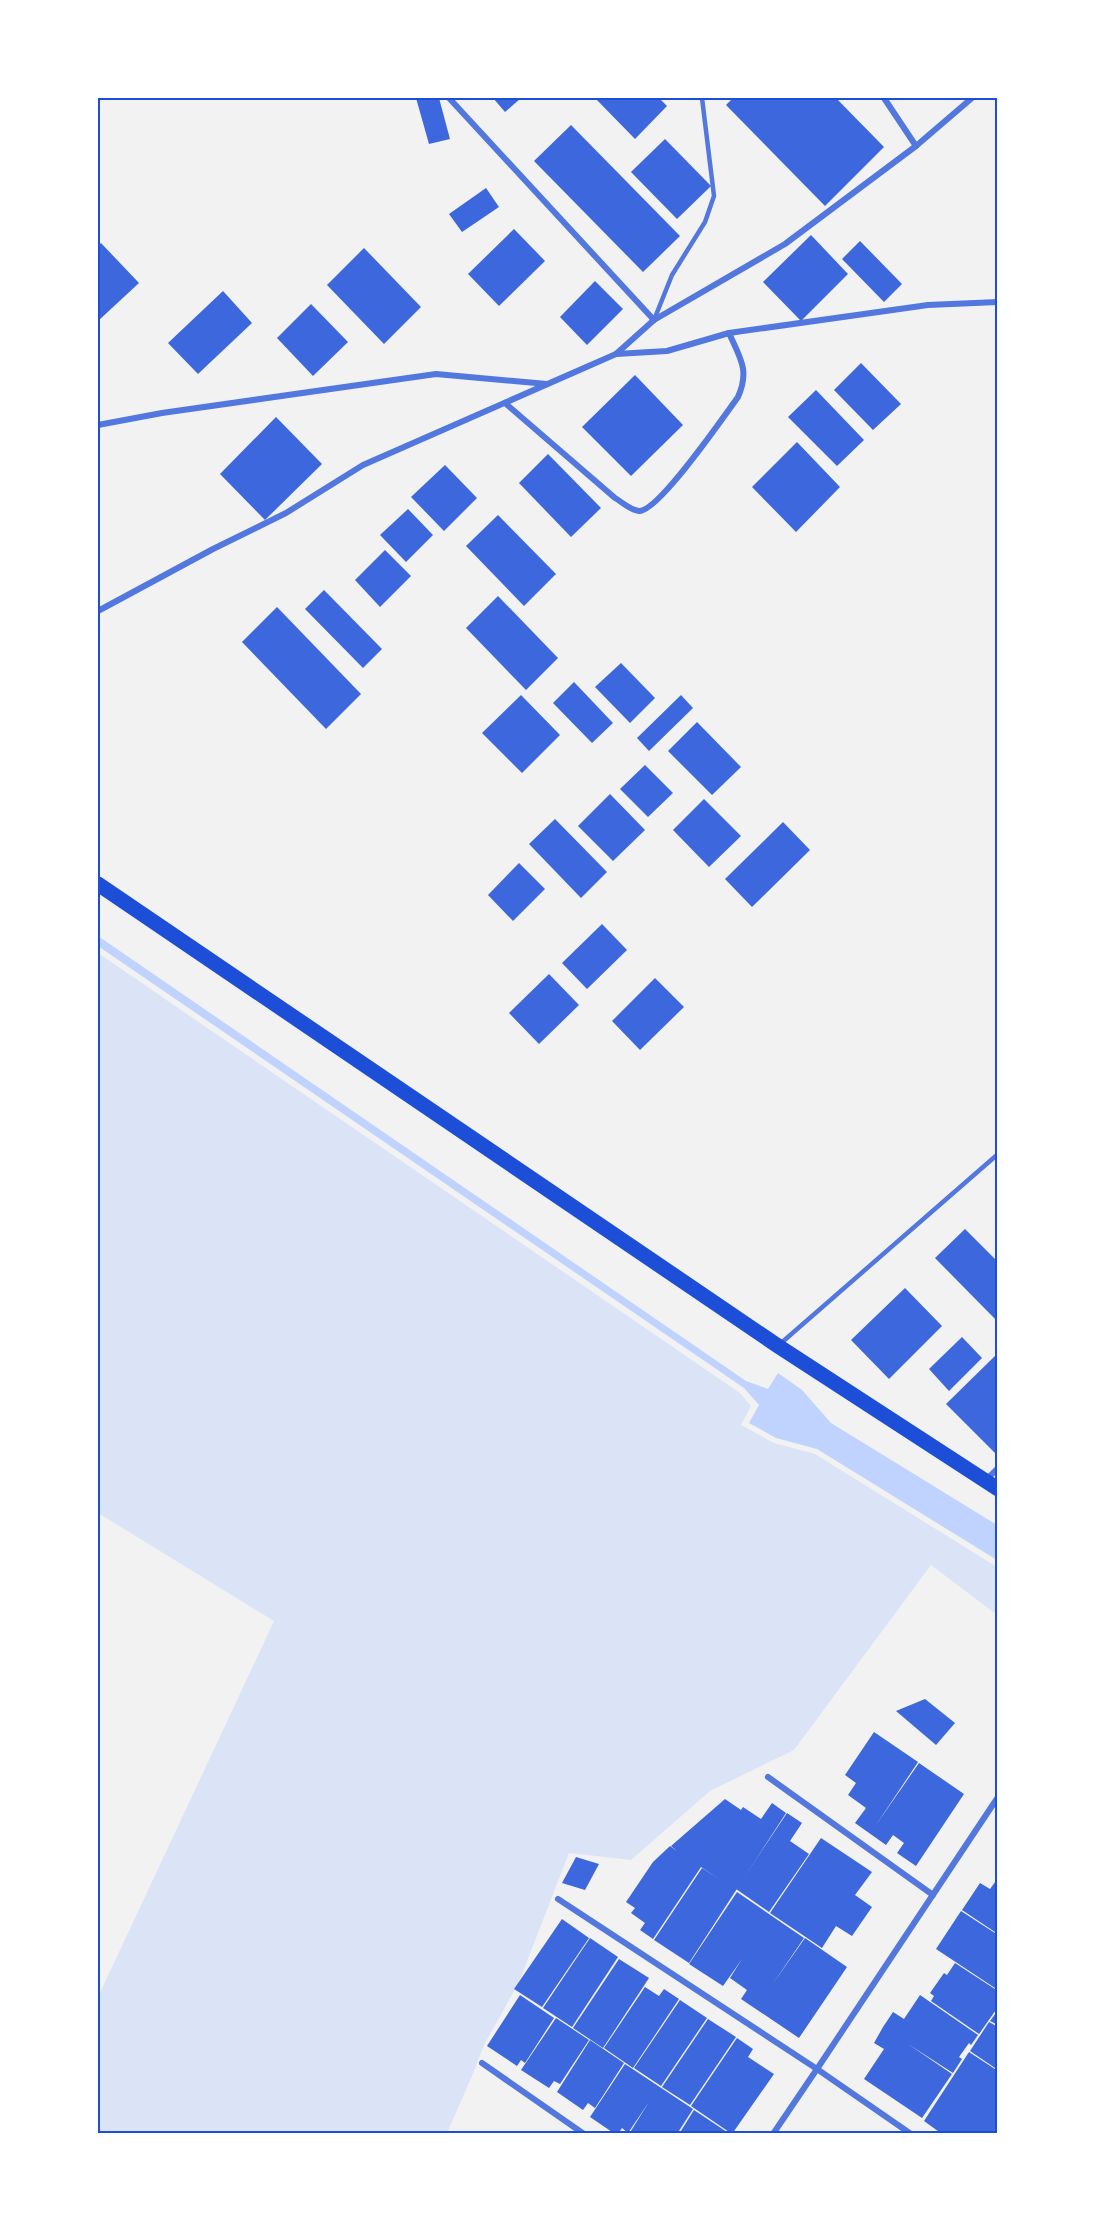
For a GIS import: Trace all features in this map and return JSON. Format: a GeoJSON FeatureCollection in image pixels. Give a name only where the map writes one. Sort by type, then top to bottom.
{"type":"FeatureCollection","features":[{"type":"Feature","properties":{"kind":"main road"},"geometry":{"type":"LineString","coordinates":[[98,884],[778,1346],[991,1485]]}},
{"type":"Feature","properties":{"kind":"street"},"geometry":{"type":"LineString","coordinates":[[449,98],[654,320]]}},
{"type":"Feature","properties":{"kind":"street"},"geometry":{"type":"LineString","coordinates":[[884,98],[916,146]]}},
{"type":"Feature","properties":{"kind":"street"},"geometry":{"type":"LineString","coordinates":[[98,611],[213,549],[286,513],[363,465],[616,354],[654,320],[785,244],[916,146],[972,98]]}},
{"type":"Feature","properties":{"kind":"street"},"geometry":{"type":"LineString","coordinates":[[616,354],[667,351],[729,333],[928,305],[998,302]]}},
{"type":"Feature","properties":{"kind":"street"},"geometry":{"type":"LineString","coordinates":[[506,403],[615,498],[630,508],[640,511],[650,508],[674,483],[738,397],[745,381],[743,365],[729,333]]}},
{"type":"Feature","properties":{"kind":"street"},"geometry":{"type":"LineString","coordinates":[[98,425],[162,413],[436,374],[547,384]]}},
{"type":"Feature","properties":{"kind":"street"},"geometry":{"type":"LineString","coordinates":[[991,1485],[998,1468]]}},
{"type":"Feature","properties":{"kind":"street"},"geometry":{"type":"LineString","coordinates":[[768,1777],[933,1894]]}},
{"type":"Feature","properties":{"kind":"street"},"geometry":{"type":"LineString","coordinates":[[773,2133],[998,1797]]}},
{"type":"Feature","properties":{"kind":"street"},"geometry":{"type":"LineString","coordinates":[[558,1899],[911,2133]]}},
{"type":"Feature","properties":{"kind":"street"},"geometry":{"type":"LineString","coordinates":[[482,2063],[584,2133]]}},
{"type":"Feature","properties":{"kind":"lane"},"geometry":{"type":"LineString","coordinates":[[654,320],[672,275],[705,222],[714,196],[702,98]]}},
{"type":"Feature","properties":{"kind":"lane"},"geometry":{"type":"LineString","coordinates":[[778,1346],[998,1154]]}},
{"type":"Feature","properties":{"kind":"shaded area"},"geometry":{"type":"Polygon","coordinates":[[[98,953],[740,1393],[751,1406],[741,1425],[774,1443],[815,1454],[997,1567],[997,1615],[931,1565],[794,1750],[710,1791],[631,1860],[569,1853],[519,1982],[484,2045],[447,2133],[98,2133],[98,1997],[274,1621],[98,1513],[98,953]]]}},
{"type":"Feature","properties":{"kind":"water"},"geometry":{"type":"Polygon","coordinates":[[[98,936],[746,1381],[768,1389],[778,1373],[802,1390],[831,1423],[997,1525],[997,1560],[817,1449],[776,1438],[749,1423],[759,1405],[744,1388],[98,946],[98,936]]]}},
{"type":"Feature","properties":{"kind":"building"},"geometry":{"type":"Polygon","coordinates":[[[416,98],[439,98],[450,139],[429,144],[416,98]]]}},
{"type":"Feature","properties":{"kind":"building"},"geometry":{"type":"Polygon","coordinates":[[[493,98],[521,98],[505,112],[493,98]]]}},
{"type":"Feature","properties":{"kind":"building"},"geometry":{"type":"Polygon","coordinates":[[[595,98],[659,98],[667,106],[635,139],[595,98]]]}},
{"type":"Feature","properties":{"kind":"building"},"geometry":{"type":"Polygon","coordinates":[[[733,98],[836,98],[884,147],[825,206],[726,105],[733,98]]]}},
{"type":"Feature","properties":{"kind":"building"},"geometry":{"type":"Polygon","coordinates":[[[571,125],[680,236],[643,272],[534,161],[571,125]]]}},
{"type":"Feature","properties":{"kind":"building"},"geometry":{"type":"Polygon","coordinates":[[[665,139],[711,186],[677,219],[631,172],[665,139]]]}},
{"type":"Feature","properties":{"kind":"building"},"geometry":{"type":"Polygon","coordinates":[[[486,188],[499,207],[462,232],[449,214],[486,188]]]}},
{"type":"Feature","properties":{"kind":"building"},"geometry":{"type":"Polygon","coordinates":[[[514,229],[545,261],[499,306],[468,274],[514,229]]]}},
{"type":"Feature","properties":{"kind":"building"},"geometry":{"type":"Polygon","coordinates":[[[811,235],[848,274],[801,321],[763,282],[811,235]]]}},
{"type":"Feature","properties":{"kind":"building"},"geometry":{"type":"Polygon","coordinates":[[[860,241],[902,284],[884,302],[842,259],[860,241]]]}},
{"type":"Feature","properties":{"kind":"building"},"geometry":{"type":"Polygon","coordinates":[[[101,243],[139,283],[98,321],[98,246],[101,243]]]}},
{"type":"Feature","properties":{"kind":"building"},"geometry":{"type":"Polygon","coordinates":[[[364,248],[421,307],[384,344],[327,285],[364,248]]]}},
{"type":"Feature","properties":{"kind":"building"},"geometry":{"type":"Polygon","coordinates":[[[595,281],[623,309],[587,345],[560,317],[595,281]]]}},
{"type":"Feature","properties":{"kind":"building"},"geometry":{"type":"Polygon","coordinates":[[[223,291],[252,323],[198,374],[168,343],[223,291]]]}},
{"type":"Feature","properties":{"kind":"building"},"geometry":{"type":"Polygon","coordinates":[[[311,304],[348,342],[313,376],[277,338],[311,304]]]}},
{"type":"Feature","properties":{"kind":"building"},"geometry":{"type":"Polygon","coordinates":[[[861,363],[901,404],[873,430],[834,390],[861,363]]]}},
{"type":"Feature","properties":{"kind":"building"},"geometry":{"type":"Polygon","coordinates":[[[635,375],[683,425],[631,476],[582,427],[635,375]]]}},
{"type":"Feature","properties":{"kind":"building"},"geometry":{"type":"Polygon","coordinates":[[[816,390],[864,440],[837,466],[788,417],[816,390]]]}},
{"type":"Feature","properties":{"kind":"building"},"geometry":{"type":"Polygon","coordinates":[[[276,417],[322,464],[265,520],[220,474],[276,417]]]}},
{"type":"Feature","properties":{"kind":"building"},"geometry":{"type":"Polygon","coordinates":[[[797,442],[840,487],[796,532],[752,487],[797,442]]]}},
{"type":"Feature","properties":{"kind":"building"},"geometry":{"type":"Polygon","coordinates":[[[548,454],[601,508],[571,537],[519,483],[548,454]]]}},
{"type":"Feature","properties":{"kind":"building"},"geometry":{"type":"Polygon","coordinates":[[[445,465],[477,498],[444,531],[411,497],[445,465]]]}},
{"type":"Feature","properties":{"kind":"building"},"geometry":{"type":"Polygon","coordinates":[[[408,509],[433,535],[406,562],[380,535],[408,509]]]}},
{"type":"Feature","properties":{"kind":"building"},"geometry":{"type":"Polygon","coordinates":[[[498,515],[556,574],[524,606],[466,546],[498,515]]]}},
{"type":"Feature","properties":{"kind":"building"},"geometry":{"type":"Polygon","coordinates":[[[385,550],[411,576],[380,607],[355,580],[385,550]]]}},
{"type":"Feature","properties":{"kind":"building"},"geometry":{"type":"Polygon","coordinates":[[[324,590],[382,649],[363,668],[305,609],[324,590]]]}},
{"type":"Feature","properties":{"kind":"building"},"geometry":{"type":"Polygon","coordinates":[[[498,596],[558,658],[526,690],[466,628],[498,596]]]}},
{"type":"Feature","properties":{"kind":"building"},"geometry":{"type":"Polygon","coordinates":[[[277,607],[361,694],[326,729],[242,642],[277,607]]]}},
{"type":"Feature","properties":{"kind":"building"},"geometry":{"type":"Polygon","coordinates":[[[621,663],[655,698],[630,723],[595,687],[621,663]]]}},
{"type":"Feature","properties":{"kind":"building"},"geometry":{"type":"Polygon","coordinates":[[[574,682],[613,723],[592,743],[553,703],[574,682]]]}},
{"type":"Feature","properties":{"kind":"building"},"geometry":{"type":"Polygon","coordinates":[[[521,695],[560,735],[522,773],[482,733],[521,695]]]}},
{"type":"Feature","properties":{"kind":"building"},"geometry":{"type":"Polygon","coordinates":[[[681,695],[693,708],[649,751],[637,738],[681,695]]]}},
{"type":"Feature","properties":{"kind":"building"},"geometry":{"type":"Polygon","coordinates":[[[697,722],[741,767],[712,795],[668,751],[697,722]]]}},
{"type":"Feature","properties":{"kind":"building"},"geometry":{"type":"Polygon","coordinates":[[[645,765],[673,793],[648,817],[620,789],[645,765]]]}},
{"type":"Feature","properties":{"kind":"building"},"geometry":{"type":"Polygon","coordinates":[[[610,794],[645,830],[613,861],[578,826],[610,794]]]}},
{"type":"Feature","properties":{"kind":"building"},"geometry":{"type":"Polygon","coordinates":[[[704,799],[741,836],[709,867],[673,830],[704,799]]]}},
{"type":"Feature","properties":{"kind":"building"},"geometry":{"type":"Polygon","coordinates":[[[555,819],[607,872],[581,898],[529,844],[555,819]]]}},
{"type":"Feature","properties":{"kind":"building"},"geometry":{"type":"Polygon","coordinates":[[[783,822],[810,850],[752,907],[725,879],[783,822]]]}},
{"type":"Feature","properties":{"kind":"building"},"geometry":{"type":"Polygon","coordinates":[[[519,863],[545,889],[513,921],[488,895],[519,863]]]}},
{"type":"Feature","properties":{"kind":"building"},"geometry":{"type":"Polygon","coordinates":[[[602,924],[627,950],[587,989],[562,963],[602,924]]]}},
{"type":"Feature","properties":{"kind":"building"},"geometry":{"type":"Polygon","coordinates":[[[549,974],[579,1005],[539,1044],[509,1013],[549,974]]]}},
{"type":"Feature","properties":{"kind":"building"},"geometry":{"type":"Polygon","coordinates":[[[655,978],[684,1007],[640,1050],[612,1021],[655,978]]]}},
{"type":"Feature","properties":{"kind":"building"},"geometry":{"type":"Polygon","coordinates":[[[965,1229],[998,1262],[998,1322],[935,1258],[965,1229]]]}},
{"type":"Feature","properties":{"kind":"building"},"geometry":{"type":"Polygon","coordinates":[[[905,1288],[942,1326],[889,1379],[851,1340],[905,1288]]]}},
{"type":"Feature","properties":{"kind":"building"},"geometry":{"type":"Polygon","coordinates":[[[962,1337],[982,1358],[949,1391],[929,1369],[962,1337]]]}},
{"type":"Feature","properties":{"kind":"building"},"geometry":{"type":"Polygon","coordinates":[[[998,1353],[998,1456],[946,1404],[998,1353]]]}},
{"type":"Feature","properties":{"kind":"building"},"geometry":{"type":"Polygon","coordinates":[[[925,1699],[955,1723],[936,1745],[896,1711],[925,1699]]]}},
{"type":"Feature","properties":{"kind":"building"},"geometry":{"type":"Polygon","coordinates":[[[874,1732],[918,1762],[876,1825],[919,1763],[964,1794],[916,1866],[897,1853],[904,1843],[893,1835],[886,1845],[855,1823],[866,1808],[848,1795],[856,1783],[845,1775],[874,1732]]]}},
{"type":"Feature","properties":{"kind":"building"},"geometry":{"type":"Polygon","coordinates":[[[725,1799],[741,1810],[743,1807],[761,1819],[772,1803],[786,1813],[689,1963],[654,1940],[702,1868],[722,1881],[701,1867],[653,1939],[640,1930],[645,1923],[631,1913],[635,1908],[626,1902],[653,1862],[670,1846],[677,1851],[671,1846],[725,1799]]]}},
{"type":"Feature","properties":{"kind":"building"},"geometry":{"type":"Polygon","coordinates":[[[787,1813],[802,1823],[790,1841],[809,1854],[769,1912],[736,1889],[787,1813]]]}},
{"type":"Feature","properties":{"kind":"building"},"geometry":{"type":"Polygon","coordinates":[[[821,1838],[872,1872],[855,1895],[872,1907],[852,1936],[836,1926],[822,1948],[770,1913],[821,1838]]]}},
{"type":"Feature","properties":{"kind":"building"},"geometry":{"type":"Polygon","coordinates":[[[576,1857],[599,1864],[585,1890],[562,1883],[576,1857]]]}},
{"type":"Feature","properties":{"kind":"building"},"geometry":{"type":"Polygon","coordinates":[[[998,1878],[998,1934],[962,1910],[980,1883],[990,1889],[998,1878]]]}},
{"type":"Feature","properties":{"kind":"building"},"geometry":{"type":"Polygon","coordinates":[[[737,1892],[804,1938],[772,1985],[805,1938],[847,1967],[799,2038],[741,1999],[747,1990],[730,1978],[742,1959],[723,1986],[689,1964],[737,1892]]]}},
{"type":"Feature","properties":{"kind":"building"},"geometry":{"type":"Polygon","coordinates":[[[961,1911],[998,1935],[998,1990],[936,1949],[961,1911]]]}},
{"type":"Feature","properties":{"kind":"building"},"geometry":{"type":"Polygon","coordinates":[[[562,1919],[589,1938],[542,2007],[514,1989],[562,1919]]]}},
{"type":"Feature","properties":{"kind":"building"},"geometry":{"type":"Polygon","coordinates":[[[590,1938],[618,1957],[572,2027],[543,2008],[590,1938]]]}},
{"type":"Feature","properties":{"kind":"building"},"geometry":{"type":"Polygon","coordinates":[[[619,1959],[649,1978],[603,2048],[573,2028],[619,1959]]]}},
{"type":"Feature","properties":{"kind":"building"},"geometry":{"type":"Polygon","coordinates":[[[955,1963],[998,1991],[998,2007],[979,2034],[931,2001],[934,1996],[930,1993],[944,1973],[947,1975],[955,1963]]]}},
{"type":"Feature","properties":{"kind":"building"},"geometry":{"type":"Polygon","coordinates":[[[645,1987],[659,1996],[664,1989],[679,1999],[633,2068],[604,2048],[645,1987]]]}},
{"type":"Feature","properties":{"kind":"building"},"geometry":{"type":"Polygon","coordinates":[[[520,1995],[554,2018],[525,2063],[521,2060],[517,2066],[487,2046],[520,1995]]]}},
{"type":"Feature","properties":{"kind":"building"},"geometry":{"type":"Polygon","coordinates":[[[920,1995],[978,2035],[959,2057],[962,2059],[953,2073],[908,2044],[952,2074],[922,2118],[864,2079],[884,2049],[874,2043],[893,2012],[904,2019],[920,1995]]]}},
{"type":"Feature","properties":{"kind":"building"},"geometry":{"type":"Polygon","coordinates":[[[680,2000],[707,2018],[661,2086],[634,2068],[680,2000]]]}},
{"type":"Feature","properties":{"kind":"building"},"geometry":{"type":"Polygon","coordinates":[[[998,2010],[998,2025],[990,2021],[998,2010]]]}},
{"type":"Feature","properties":{"kind":"building"},"geometry":{"type":"Polygon","coordinates":[[[556,2018],[589,2040],[560,2084],[554,2081],[549,2088],[521,2070],[556,2018]]]}},
{"type":"Feature","properties":{"kind":"building"},"geometry":{"type":"Polygon","coordinates":[[[708,2019],[736,2037],[690,2105],[662,2087],[708,2019]]]}},
{"type":"Feature","properties":{"kind":"building"},"geometry":{"type":"Polygon","coordinates":[[[989,2022],[998,2027],[998,2070],[970,2051],[989,2022]]]}},
{"type":"Feature","properties":{"kind":"building"},"geometry":{"type":"Polygon","coordinates":[[[737,2038],[753,2049],[748,2057],[774,2074],[732,2134],[691,2106],[737,2038]]]}},
{"type":"Feature","properties":{"kind":"building"},"geometry":{"type":"Polygon","coordinates":[[[590,2040],[624,2063],[595,2108],[588,2103],[583,2110],[557,2092],[590,2040]]]}},
{"type":"Feature","properties":{"kind":"building"},"geometry":{"type":"Polygon","coordinates":[[[969,2052],[998,2071],[998,2134],[942,2134],[924,2121],[969,2052]]]}},
{"type":"Feature","properties":{"kind":"building"},"geometry":{"type":"Polygon","coordinates":[[[625,2064],[693,2109],[677,2134],[629,2134],[649,2102],[628,2133],[622,2128],[618,2134],[615,2134],[590,2117],[625,2064]]]}},
{"type":"Feature","properties":{"kind":"building"},"geometry":{"type":"Polygon","coordinates":[[[694,2110],[730,2134],[679,2134],[694,2110]]]}}]}
